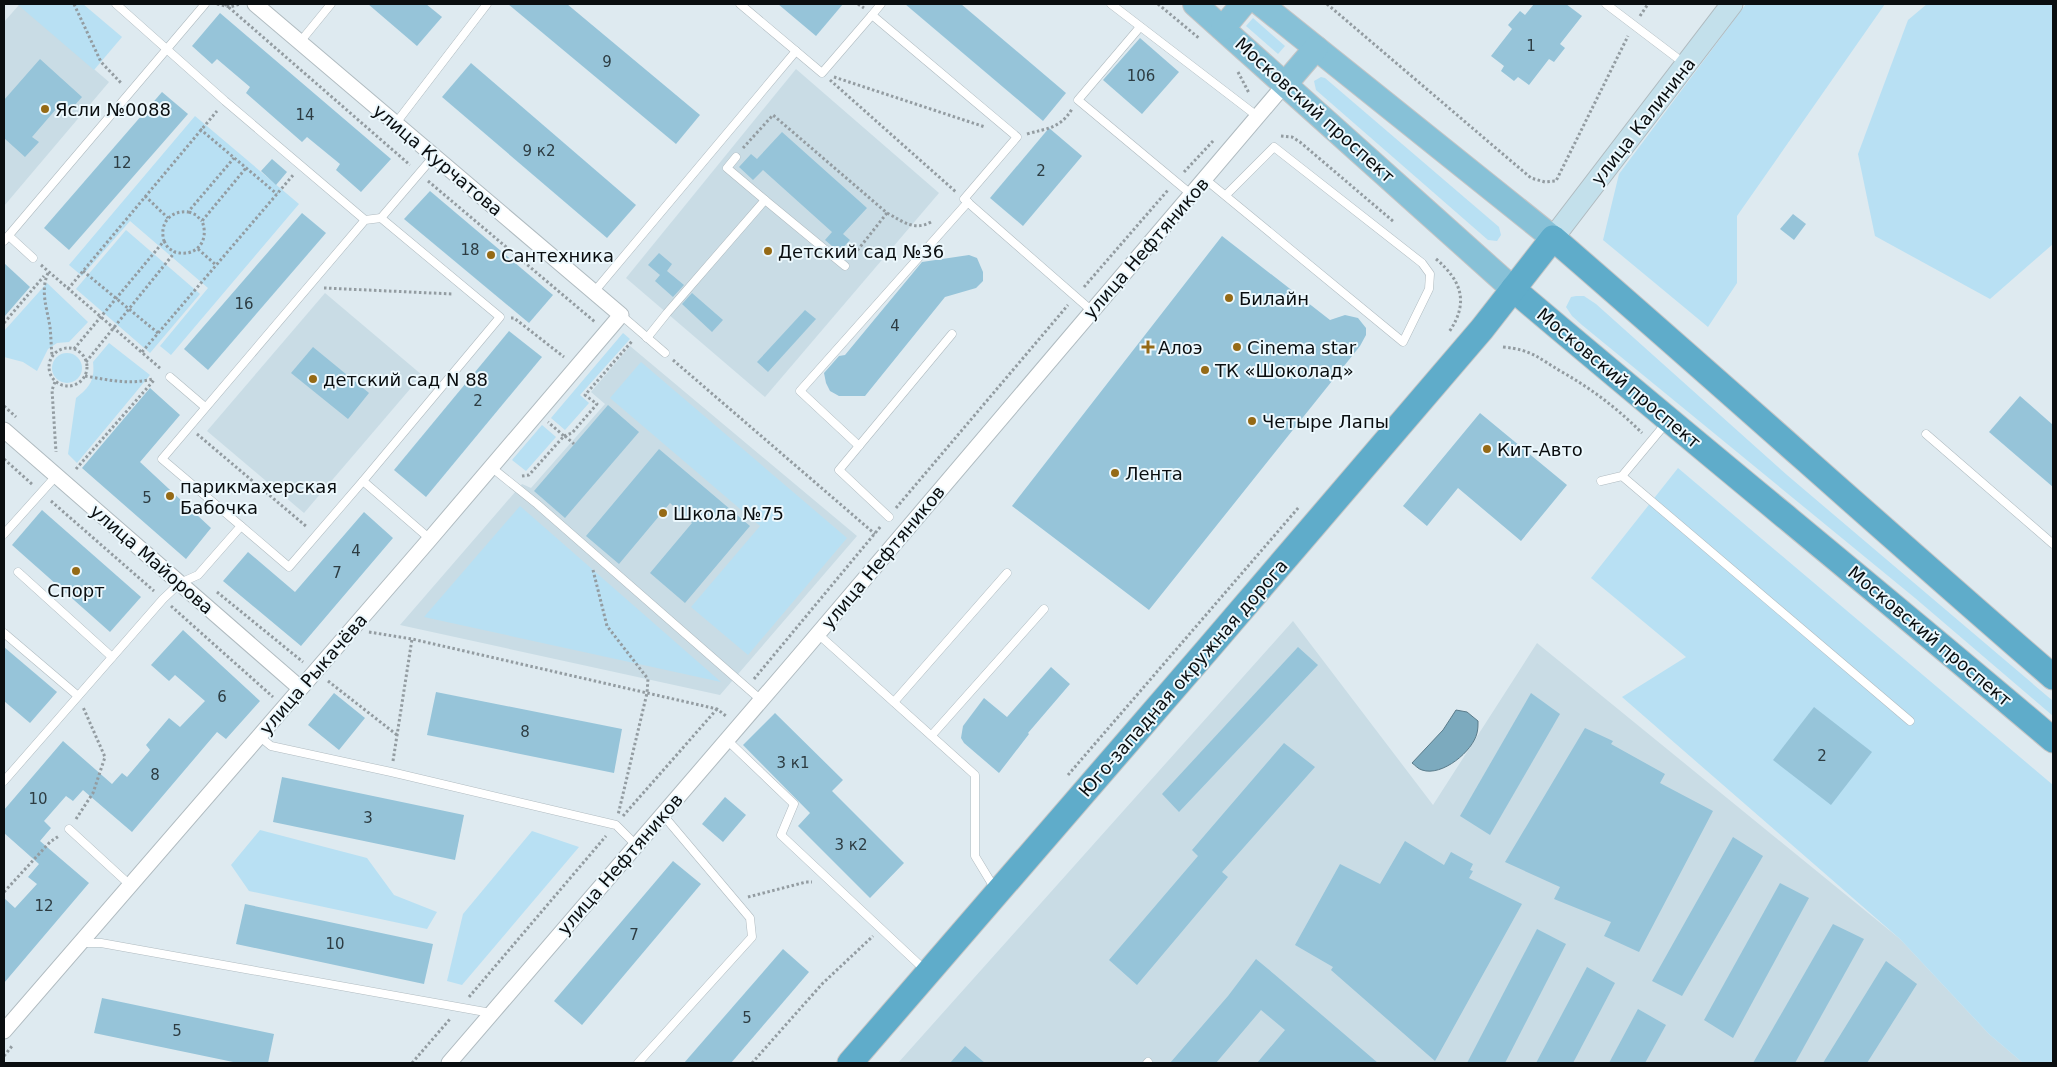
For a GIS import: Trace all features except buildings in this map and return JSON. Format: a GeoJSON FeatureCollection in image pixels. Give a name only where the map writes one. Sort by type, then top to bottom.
{"type":"FeatureCollection","features":[{"type":"Feature","properties":{"kind":"highway","name":"Юго-западная окружная дорога"},"geometry":{"type":"LineString","coordinates":[[850,1063],[1252,597],[1513,289],[1553,238]]}},
{"type":"Feature","properties":{"kind":"highway"},"geometry":{"type":"LineString","coordinates":[[1553,238],[1699,364],[1900,545],[2053,677]]}},
{"type":"Feature","properties":{"kind":"highway","name":"Московский проспект"},"geometry":{"type":"LineString","coordinates":[[1513,289],[2053,740]]}},
{"type":"Feature","properties":{"kind":"main road","name":"Московский проспект"},"geometry":{"type":"LineString","coordinates":[[1195,4],[1286,83],[1513,289]]}},
{"type":"Feature","properties":{"kind":"main road"},"geometry":{"type":"LineString","coordinates":[[1223,28],[1243,4]]}},
{"type":"Feature","properties":{"kind":"main road"},"geometry":{"type":"LineString","coordinates":[[1261,4],[1553,238]]}},
{"type":"Feature","properties":{"kind":"main road","name":"улица Калинина"},"geometry":{"type":"LineString","coordinates":[[1553,238],[1732,4]]}},
{"type":"Feature","properties":{"kind":"main road","name":"улица Нефтяников"},"geometry":{"type":"LineString","coordinates":[[1286,83],[1316,48]]}},
{"type":"Feature","properties":{"kind":"street","name":"улица Курчатова"},"geometry":{"type":"LineString","coordinates":[[255,4],[622,315]]}},
{"type":"Feature","properties":{"kind":"street","name":"улица Нефтяников"},"geometry":{"type":"LineString","coordinates":[[449,1063],[818,634],[1286,83]]}},
{"type":"Feature","properties":{"kind":"street","name":"улица Рыкачёва"},"geometry":{"type":"LineString","coordinates":[[4,1031],[622,315]]}},
{"type":"Feature","properties":{"kind":"street","name":"улица Майорова"},"geometry":{"type":"LineString","coordinates":[[4,430],[300,688]]}},
{"type":"Feature","properties":{"kind":"lane"},"geometry":{"type":"LineString","coordinates":[[116,4],[225,101],[365,220]]}},
{"type":"Feature","properties":{"kind":"lane"},"geometry":{"type":"LineString","coordinates":[[33,258],[6,238],[205,4]]}},
{"type":"Feature","properties":{"kind":"lane"},"geometry":{"type":"LineString","coordinates":[[300,42],[331,4]]}},
{"type":"Feature","properties":{"kind":"lane"},"geometry":{"type":"LineString","coordinates":[[396,123],[487,4]]}},
{"type":"Feature","properties":{"kind":"lane"},"geometry":{"type":"LineString","coordinates":[[740,4],[822,73],[881,4]]}},
{"type":"Feature","properties":{"kind":"lane"},"geometry":{"type":"LineString","coordinates":[[1111,4],[1257,116]]}},
{"type":"Feature","properties":{"kind":"lane"},"geometry":{"type":"LineString","coordinates":[[1606,4],[1687,65]]}},
{"type":"Feature","properties":{"kind":"lane"},"geometry":{"type":"LineString","coordinates":[[860,446],[800,391],[966,200],[1017,137],[872,15]]}},
{"type":"Feature","properties":{"kind":"lane"},"geometry":{"type":"LineString","coordinates":[[1140,27],[1078,100],[1192,195]]}},
{"type":"Feature","properties":{"kind":"lane"},"geometry":{"type":"LineString","coordinates":[[594,292],[796,51]]}},
{"type":"Feature","properties":{"kind":"lane"},"geometry":{"type":"LineString","coordinates":[[1205,179],[1403,342],[1429,289],[1430,274],[1422,263],[1274,147],[1226,196]]}},
{"type":"Feature","properties":{"kind":"lane"},"geometry":{"type":"LineString","coordinates":[[381,218],[500,317],[290,567],[162,459],[365,220],[381,218],[434,156]]}},
{"type":"Feature","properties":{"kind":"lane"},"geometry":{"type":"LineString","coordinates":[[736,156],[727,168],[845,266]]}},
{"type":"Feature","properties":{"kind":"lane"},"geometry":{"type":"LineString","coordinates":[[647,338],[765,200]]}},
{"type":"Feature","properties":{"kind":"lane"},"geometry":{"type":"LineString","coordinates":[[966,200],[1092,311]]}},
{"type":"Feature","properties":{"kind":"lane"},"geometry":{"type":"LineString","coordinates":[[622,315],[665,353]]}},
{"type":"Feature","properties":{"kind":"lane"},"geometry":{"type":"LineString","coordinates":[[889,517],[839,470],[952,334]]}},
{"type":"Feature","properties":{"kind":"lane"},"geometry":{"type":"LineString","coordinates":[[170,377],[205,408]]}},
{"type":"Feature","properties":{"kind":"lane"},"geometry":{"type":"LineString","coordinates":[[1601,481],[1622,476],[1668,420]]}},
{"type":"Feature","properties":{"kind":"lane"},"geometry":{"type":"LineString","coordinates":[[1926,434],[2053,544]]}},
{"type":"Feature","properties":{"kind":"lane"},"geometry":{"type":"LineString","coordinates":[[491,468],[761,700]]}},
{"type":"Feature","properties":{"kind":"lane"},"geometry":{"type":"LineString","coordinates":[[4,534],[56,476]]}},
{"type":"Feature","properties":{"kind":"lane"},"geometry":{"type":"LineString","coordinates":[[1622,476],[1910,721]]}},
{"type":"Feature","properties":{"kind":"lane"},"geometry":{"type":"LineString","coordinates":[[363,481],[430,539]]}},
{"type":"Feature","properties":{"kind":"lane"},"geometry":{"type":"LineString","coordinates":[[4,781],[163,599],[180,583],[198,575],[241,526]]}},
{"type":"Feature","properties":{"kind":"lane"},"geometry":{"type":"LineString","coordinates":[[18,572],[112,657]]}},
{"type":"Feature","properties":{"kind":"lane"},"geometry":{"type":"LineString","coordinates":[[894,702],[1007,573]]}},
{"type":"Feature","properties":{"kind":"lane"},"geometry":{"type":"LineString","coordinates":[[932,735],[1044,609]]}},
{"type":"Feature","properties":{"kind":"lane"},"geometry":{"type":"LineString","coordinates":[[4,633],[78,696]]}},
{"type":"Feature","properties":{"kind":"lane"},"geometry":{"type":"LineString","coordinates":[[818,634],[975,775],[975,856],[998,893]]}},
{"type":"Feature","properties":{"kind":"lane"},"geometry":{"type":"LineString","coordinates":[[259,736],[271,746],[616,825],[636,846]]}},
{"type":"Feature","properties":{"kind":"lane"},"geometry":{"type":"LineString","coordinates":[[723,744],[794,804],[781,835],[928,974]]}},
{"type":"Feature","properties":{"kind":"lane"},"geometry":{"type":"LineString","coordinates":[[638,1063],[752,937],[750,918],[737,900],[663,814]]}},
{"type":"Feature","properties":{"kind":"lane"},"geometry":{"type":"LineString","coordinates":[[69,829],[130,885]]}},
{"type":"Feature","properties":{"kind":"lane"},"geometry":{"type":"LineString","coordinates":[[79,943],[101,943],[492,1014]]}},
{"type":"Feature","properties":{"kind":"path"},"geometry":{"type":"LineString","coordinates":[[74,4],[101,62],[130,94]]}},
{"type":"Feature","properties":{"kind":"path"},"geometry":{"type":"LineString","coordinates":[[216,4],[230,8],[240,4]]}},
{"type":"Feature","properties":{"kind":"path"},"geometry":{"type":"LineString","coordinates":[[1327,4],[1531,178],[1558,183],[1634,26],[1648,4]]}},
{"type":"Feature","properties":{"kind":"path"},"geometry":{"type":"LineString","coordinates":[[1237,70],[1251,96],[1244,107]]}},
{"type":"Feature","properties":{"kind":"path"},"geometry":{"type":"LineString","coordinates":[[822,73],[955,119],[1017,137],[1055,126],[1065,120]]}},
{"type":"Feature","properties":{"kind":"path"},"geometry":{"type":"LineString","coordinates":[[822,73],[966,200]]}},
{"type":"Feature","properties":{"kind":"path"},"geometry":{"type":"LineString","coordinates":[[68,289],[225,101]]}},
{"type":"Feature","properties":{"kind":"path"},"geometry":{"type":"LineString","coordinates":[[736,156],[773,115],[888,213],[921,228],[935,221]]}},
{"type":"Feature","properties":{"kind":"path"},"geometry":{"type":"LineString","coordinates":[[200,129],[277,194]]}},
{"type":"Feature","properties":{"kind":"path"},"geometry":{"type":"LineString","coordinates":[[747,688],[1075,297],[1218,134]]}},
{"type":"Feature","properties":{"kind":"path"},"geometry":{"type":"LineString","coordinates":[[1276,136],[1292,137],[1300,142],[1395,223]]}},
{"type":"Feature","properties":{"kind":"path"},"geometry":{"type":"LineString","coordinates":[[188,212],[234,158]]}},
{"type":"Feature","properties":{"kind":"path"},"geometry":{"type":"LineString","coordinates":[[142,352],[301,166]]}},
{"type":"Feature","properties":{"kind":"path"},"geometry":{"type":"LineString","coordinates":[[202,221],[246,168]]}},
{"type":"Feature","properties":{"kind":"path"},"geometry":{"type":"LineString","coordinates":[[145,196],[168,218]]}},
{"type":"Feature","properties":{"kind":"path"},"geometry":{"type":"LineString","coordinates":[[188,212],[196,215],[202,221],[205,237],[198,249],[187,254],[175,252],[168,248],[162,233],[168,218],[174,213],[188,212]]}},
{"type":"Feature","properties":{"kind":"path"},"geometry":{"type":"LineString","coordinates":[[845,266],[888,213]]}},
{"type":"Feature","properties":{"kind":"path"},"geometry":{"type":"LineString","coordinates":[[74,349],[164,241]]}},
{"type":"Feature","properties":{"kind":"path"},"geometry":{"type":"LineString","coordinates":[[198,249],[216,265]]}},
{"type":"Feature","properties":{"kind":"path"},"geometry":{"type":"LineString","coordinates":[[86,362],[175,252]]}},
{"type":"Feature","properties":{"kind":"path"},"geometry":{"type":"LineString","coordinates":[[1431,254],[1446,267],[1460,293],[1461,310],[1448,334]]}},
{"type":"Feature","properties":{"kind":"path"},"geometry":{"type":"LineString","coordinates":[[33,258],[164,371],[154,379],[76,469]]}},
{"type":"Feature","properties":{"kind":"path"},"geometry":{"type":"LineString","coordinates":[[83,271],[158,333]]}},
{"type":"Feature","properties":{"kind":"path"},"geometry":{"type":"LineString","coordinates":[[4,323],[48,272]]}},
{"type":"Feature","properties":{"kind":"path"},"geometry":{"type":"LineString","coordinates":[[48,272],[44,282],[44,298],[50,326],[52,355],[48,371],[55,382],[67,387],[79,383],[85,376],[86,362],[84,356],[74,349],[60,349],[52,355]]}},
{"type":"Feature","properties":{"kind":"path"},"geometry":{"type":"LineString","coordinates":[[323,288],[473,296]]}},
{"type":"Feature","properties":{"kind":"path"},"geometry":{"type":"LineString","coordinates":[[500,317],[514,318],[567,359]]}},
{"type":"Feature","properties":{"kind":"path"},"geometry":{"type":"LineString","coordinates":[[574,444],[564,436],[572,434],[597,404],[585,395],[640,332]]}},
{"type":"Feature","properties":{"kind":"path"},"geometry":{"type":"LineString","coordinates":[[1502,347],[1536,354],[1578,380],[1619,411],[1651,442]]}},
{"type":"Feature","properties":{"kind":"path"},"geometry":{"type":"LineString","coordinates":[[665,353],[875,534]]}},
{"type":"Feature","properties":{"kind":"path"},"geometry":{"type":"LineString","coordinates":[[85,376],[120,383],[139,383],[154,379]]}},
{"type":"Feature","properties":{"kind":"path"},"geometry":{"type":"LineString","coordinates":[[55,382],[52,390],[56,452]]}},
{"type":"Feature","properties":{"kind":"path"},"geometry":{"type":"LineString","coordinates":[[4,406],[19,419]]}},
{"type":"Feature","properties":{"kind":"path"},"geometry":{"type":"LineString","coordinates":[[188,427],[317,535]]}},
{"type":"Feature","properties":{"kind":"path"},"geometry":{"type":"LineString","coordinates":[[49,445],[63,457]]}},
{"type":"Feature","properties":{"kind":"path"},"geometry":{"type":"LineString","coordinates":[[4,459],[275,698]]}},
{"type":"Feature","properties":{"kind":"path"},"geometry":{"type":"LineString","coordinates":[[69,463],[83,475]]}},
{"type":"Feature","properties":{"kind":"path"},"geometry":{"type":"LineString","coordinates":[[1062,782],[1300,506]]}},
{"type":"Feature","properties":{"kind":"path"},"geometry":{"type":"LineString","coordinates":[[588,550],[606,626],[648,679],[647,693],[616,825]]}},
{"type":"Feature","properties":{"kind":"path"},"geometry":{"type":"LineString","coordinates":[[198,575],[314,673],[397,735]]}},
{"type":"Feature","properties":{"kind":"path"},"geometry":{"type":"LineString","coordinates":[[368,632],[412,639],[717,709],[726,715],[723,744]]}},
{"type":"Feature","properties":{"kind":"path"},"geometry":{"type":"LineString","coordinates":[[391,772],[412,639]]}},
{"type":"Feature","properties":{"kind":"path"},"geometry":{"type":"LineString","coordinates":[[4,892],[50,842],[69,829],[94,793],[105,758],[78,696]]}},
{"type":"Feature","properties":{"kind":"path"},"geometry":{"type":"LineString","coordinates":[[412,1063],[717,709]]}},
{"type":"Feature","properties":{"kind":"path"},"geometry":{"type":"LineString","coordinates":[[737,900],[806,882],[830,882]]}},
{"type":"Feature","properties":{"kind":"path"},"geometry":{"type":"LineString","coordinates":[[752,1063],[822,984],[881,929]]}},
{"type":"Feature","properties":{"kind":"shaded area"},"geometry":{"type":"Polygon","coordinates":[[[17,4],[83,4],[122,37],[94,70],[17,4]]]}},
{"type":"Feature","properties":{"kind":"shaded area"},"geometry":{"type":"Polygon","coordinates":[[[1746,4],[1885,4],[1737,216],[1737,283],[1708,327],[1603,240],[1619,174],[1746,4]]]}},
{"type":"Feature","properties":{"kind":"shaded area"},"geometry":{"type":"Polygon","coordinates":[[[1927,4],[2053,4],[2053,244],[1990,299],[1875,236],[1858,154],[1908,20],[1927,4]]]}},
{"type":"Feature","properties":{"kind":"shaded area","name":"Ясли №0088"},"geometry":{"type":"Polygon","coordinates":[[[19,5],[109,82],[4,206],[4,22],[19,5]]]}},
{"type":"Feature","properties":{"kind":"shaded area"},"geometry":{"type":"Polygon","coordinates":[[[1253,18],[1285,46],[1278,54],[1246,26],[1253,18]]]}},
{"type":"Feature","properties":{"kind":"shaded area","name":"Детский сад №36"},"geometry":{"type":"Polygon","coordinates":[[[796,69],[939,193],[765,397],[626,278],[796,69]]]}},
{"type":"Feature","properties":{"kind":"shaded area"},"geometry":{"type":"Polygon","coordinates":[[[1321,77],[1325,78],[1499,227],[1501,235],[1497,241],[1488,240],[1316,90],[1314,81],[1321,77]]]}},
{"type":"Feature","properties":{"kind":"shaded area"},"geometry":{"type":"Polygon","coordinates":[[[195,116],[299,204],[171,355],[160,346],[208,288],[130,221],[82,276],[69,265],[195,116]]]}},
{"type":"Feature","properties":{"kind":"shaded area"},"geometry":{"type":"Polygon","coordinates":[[[126,230],[200,294],[150,353],[76,289],[126,230]]]}},
{"type":"Feature","properties":{"kind":"shaded area"},"geometry":{"type":"Polygon","coordinates":[[[47,283],[88,322],[69,342],[57,343],[48,349],[37,371],[23,362],[4,357],[4,331],[47,283]]]}},
{"type":"Feature","properties":{"kind":"shaded area"},"geometry":{"type":"Polygon","coordinates":[[[325,293],[422,375],[304,513],[207,431],[325,293]]]}},
{"type":"Feature","properties":{"kind":"shaded area"},"geometry":{"type":"Polygon","coordinates":[[[1584,296],[1596,304],[1787,475],[2053,701],[2053,716],[1915,598],[1582,325],[1566,307],[1571,297],[1584,296]]]}},
{"type":"Feature","properties":{"kind":"shaded area"},"geometry":{"type":"Polygon","coordinates":[[[623,333],[630,339],[580,395],[589,403],[565,430],[551,418],[623,333]]]}},
{"type":"Feature","properties":{"kind":"shaded area"},"geometry":{"type":"Polygon","coordinates":[[[109,343],[150,375],[77,463],[68,454],[76,398],[90,383],[93,374],[93,362],[109,343]]]}},
{"type":"Feature","properties":{"kind":"shaded area","name":"Школа №75"},"geometry":{"type":"Polygon","coordinates":[[[630,346],[857,536],[720,695],[400,625],[522,484],[531,488],[605,404],[591,392],[630,346]]]}},
{"type":"Feature","properties":{"kind":"shaded area"},"geometry":{"type":"Polygon","coordinates":[[[67,353],[73,354],[81,362],[81,374],[73,382],[67,383],[61,382],[53,374],[52,368],[53,362],[61,354],[67,353]]]}},
{"type":"Feature","properties":{"kind":"shaded area"},"geometry":{"type":"Polygon","coordinates":[[[641,362],[847,538],[748,655],[691,607],[760,526],[610,398],[641,362]]]}},
{"type":"Feature","properties":{"kind":"shaded area"},"geometry":{"type":"Polygon","coordinates":[[[542,425],[556,437],[526,471],[512,460],[542,425]]]}},
{"type":"Feature","properties":{"kind":"shaded area"},"geometry":{"type":"Polygon","coordinates":[[[1678,468],[2053,785],[2053,1063],[2023,1063],[1989,1034],[1900,939],[1622,697],[1686,657],[1591,578],[1678,468]]]}},
{"type":"Feature","properties":{"kind":"shaded area"},"geometry":{"type":"Polygon","coordinates":[[[520,506],[721,682],[424,617],[520,506]]]}},
{"type":"Feature","properties":{"kind":"shaded area"},"geometry":{"type":"Polygon","coordinates":[[[1293,621],[1433,805],[1537,643],[1900,939],[1989,1034],[2023,1063],[898,1063],[1293,621]]]}},
{"type":"Feature","properties":{"kind":"shaded area"},"geometry":{"type":"Polygon","coordinates":[[[1456,710],[1467,712],[1478,721],[1477,732],[1470,747],[1456,761],[1438,770],[1419,769],[1412,763],[1443,730],[1456,710]]]}},
{"type":"Feature","properties":{"kind":"shaded area"},"geometry":{"type":"Polygon","coordinates":[[[260,830],[367,858],[394,895],[437,912],[427,929],[249,891],[231,865],[260,830]]]}},
{"type":"Feature","properties":{"kind":"shaded area"},"geometry":{"type":"Polygon","coordinates":[[[532,831],[579,847],[462,985],[447,981],[463,914],[532,831]]]}},
{"type":"Feature","properties":{"kind":"place","name":"Ясли №0088"},"geometry":{"type":"Point","coordinates":[45,109]}},
{"type":"Feature","properties":{"kind":"place","name":"Детский сад №36"},"geometry":{"type":"Point","coordinates":[768,251]}},
{"type":"Feature","properties":{"kind":"place","name":"Сантехника"},"geometry":{"type":"Point","coordinates":[491,255]}},
{"type":"Feature","properties":{"kind":"place","name":"Билайн"},"geometry":{"type":"Point","coordinates":[1229,298]}},
{"type":"Feature","properties":{"kind":"place","name":"Алоэ"},"geometry":{"type":"Point","coordinates":[1148,347]}},
{"type":"Feature","properties":{"kind":"place","name":"Cinema star"},"geometry":{"type":"Point","coordinates":[1237,347]}},
{"type":"Feature","properties":{"kind":"place","name":"ТК «Шоколад»"},"geometry":{"type":"Point","coordinates":[1205,370]}},
{"type":"Feature","properties":{"kind":"place","name":"детский сад N 88"},"geometry":{"type":"Point","coordinates":[313,379]}},
{"type":"Feature","properties":{"kind":"place","name":"Четыре Лапы"},"geometry":{"type":"Point","coordinates":[1252,421]}},
{"type":"Feature","properties":{"kind":"place","name":"Кит-Авто"},"geometry":{"type":"Point","coordinates":[1487,449]}},
{"type":"Feature","properties":{"kind":"place","name":"Лента"},"geometry":{"type":"Point","coordinates":[1115,473]}},
{"type":"Feature","properties":{"kind":"place","name":"парикмахерская Бабочка"},"geometry":{"type":"Point","coordinates":[170,496]}},
{"type":"Feature","properties":{"kind":"place","name":"Школа №75"},"geometry":{"type":"Point","coordinates":[663,513]}},
{"type":"Feature","properties":{"kind":"place","name":"Спорт"},"geometry":{"type":"Point","coordinates":[76,571]}}]}
